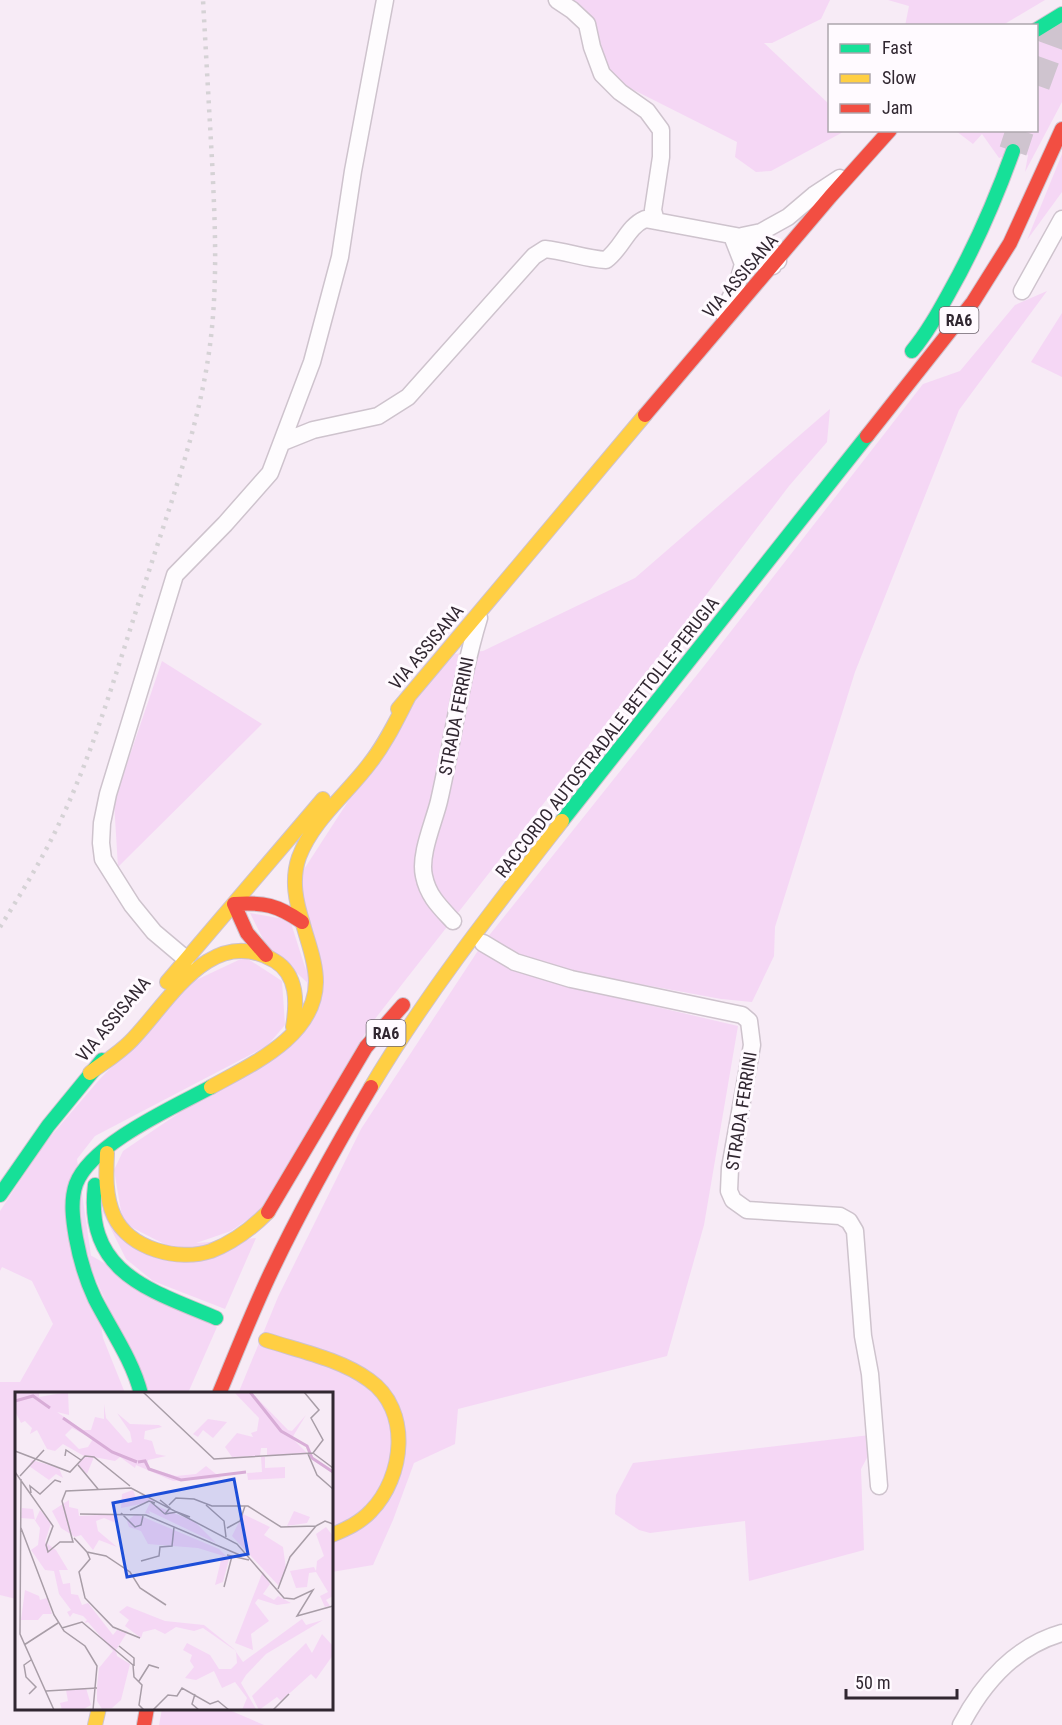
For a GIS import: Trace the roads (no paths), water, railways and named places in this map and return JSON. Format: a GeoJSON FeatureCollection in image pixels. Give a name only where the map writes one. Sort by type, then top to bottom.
{"type":"FeatureCollection","features":[{"type":"Feature","properties":{"kind":"main road"},"geometry":{"type":"LineString","coordinates":[[1038,29],[1062,14]]}},
{"type":"Feature","properties":{"kind":"main road","name":"RACCORDO AUTOSTRADALE BETTOLLE-PERUGIA"},"geometry":{"type":"LineString","coordinates":[[220,1392],[257,1304],[300,1216],[393,1051],[459,955],[973,302],[1010,243],[1062,129]]}},
{"type":"Feature","properties":{"kind":"main road","name":"VIA ASSISANA"},"geometry":{"type":"LineString","coordinates":[[0,1195],[22,1160],[66,1101],[776,264],[854,168],[888,132]]}},
{"type":"Feature","properties":{"kind":"main road","name":"RA6"},"geometry":{"type":"LineString","coordinates":[[906,360],[926,334],[970,256],[991,212],[1013,152]]}},
{"type":"Feature","properties":{"kind":"main road"},"geometry":{"type":"LineString","coordinates":[[140,1392],[117,1337],[92,1293],[78,1252],[73,1201],[77,1183],[86,1166],[97,1153],[270,1054],[291,1036],[306,1016],[316,991],[316,968],[294,895],[297,860],[308,840],[378,752],[409,696]]}},
{"type":"Feature","properties":{"kind":"main road"},"geometry":{"type":"LineString","coordinates":[[291,1036],[297,1009],[292,978],[282,965],[266,955],[247,933],[234,904],[261,902],[280,907],[302,922]]}},
{"type":"Feature","properties":{"kind":"main road"},"geometry":{"type":"LineString","coordinates":[[90,1073],[129,1043],[185,979],[205,961],[222,953],[243,950],[266,955]]}},
{"type":"Feature","properties":{"kind":"main road","name":"RA6"},"geometry":{"type":"LineString","coordinates":[[107,1153],[105,1178],[107,1196],[121,1229],[133,1241],[153,1249],[189,1255],[210,1251],[228,1243],[248,1231],[267,1213],[366,1047],[406,1001],[338,1110],[278,1220]]}},
{"type":"Feature","properties":{"kind":"main road"},"geometry":{"type":"LineString","coordinates":[[119,1139],[107,1153],[97,1175],[92,1197],[100,1241],[124,1273],[216,1318]]}},
{"type":"Feature","properties":{"kind":"main road"},"geometry":{"type":"LineString","coordinates":[[231,1392],[282,1277],[300,1216]]}},
{"type":"Feature","properties":{"kind":"main road"},"geometry":{"type":"LineString","coordinates":[[266,1340],[354,1371],[379,1387],[395,1414],[401,1446],[394,1478],[381,1500],[363,1519],[333,1534]]}},
{"type":"Feature","properties":{"kind":"main road"},"geometry":{"type":"LineString","coordinates":[[93,1725],[94,1710]]}},
{"type":"Feature","properties":{"kind":"main road"},"geometry":{"type":"LineString","coordinates":[[93,1725],[98,1710]]}},
{"type":"Feature","properties":{"kind":"main road"},"geometry":{"type":"LineString","coordinates":[[134,1725],[136,1710]]}},
{"type":"Feature","properties":{"kind":"main road"},"geometry":{"type":"LineString","coordinates":[[144,1725],[147,1710]]}},
{"type":"Feature","properties":{"kind":"street"},"geometry":{"type":"LineString","coordinates":[[186,959],[154,932],[132,905],[103,859],[102,823],[116,764],[175,575],[225,524],[270,473],[312,362],[340,257],[353,171],[385,0]]}},
{"type":"Feature","properties":{"kind":"street"},"geometry":{"type":"LineString","coordinates":[[557,0],[587,24],[592,47],[602,74],[620,92],[647,111],[661,130],[661,157],[652,210],[656,221]]}},
{"type":"Feature","properties":{"kind":"street"},"geometry":{"type":"LineString","coordinates":[[732,236],[738,237],[761,232],[779,222],[854,168]]}},
{"type":"Feature","properties":{"kind":"street"},"geometry":{"type":"LineString","coordinates":[[283,442],[313,430],[378,416],[408,397],[526,264],[545,249],[589,259],[606,260],[616,252],[634,224],[645,219],[761,242],[775,254],[776,264]]}},
{"type":"Feature","properties":{"kind":"street"},"geometry":{"type":"LineString","coordinates":[[1022,291],[1060,232]]}},
{"type":"Feature","properties":{"kind":"street"},"geometry":{"type":"LineString","coordinates":[[695,357],[721,317],[738,282],[743,264],[732,236]]}},
{"type":"Feature","properties":{"kind":"street","name":"STRADA FERRINI"},"geometry":{"type":"LineString","coordinates":[[458,925],[431,897],[423,874],[424,855],[446,770],[469,650],[482,608]]}},
{"type":"Feature","properties":{"kind":"street","name":"STRADA FERRINI"},"geometry":{"type":"LineString","coordinates":[[483,943],[515,962],[571,979],[742,1015],[748,1021],[752,1045],[730,1168],[729,1191],[733,1200],[747,1210],[840,1216],[849,1221],[855,1231],[863,1336],[870,1374],[879,1486]]}},
{"type":"Feature","properties":{"kind":"street"},"geometry":{"type":"LineString","coordinates":[[961,1725],[985,1686],[999,1670],[1042,1639],[1062,1634]]}},
{"type":"Feature","properties":{"kind":"tunnel"},"geometry":{"type":"LineString","coordinates":[[1038,80],[1062,14]]}},
{"type":"Feature","properties":{"kind":"tunnel"},"geometry":{"type":"LineString","coordinates":[[1013,151],[1019,132]]}},
{"type":"Feature","properties":{"kind":"railway"},"geometry":{"type":"LineString","coordinates":[[0,927],[48,846],[82,771],[106,706],[176,489],[199,403],[213,322],[215,276],[215,229],[203,0]]}}]}
